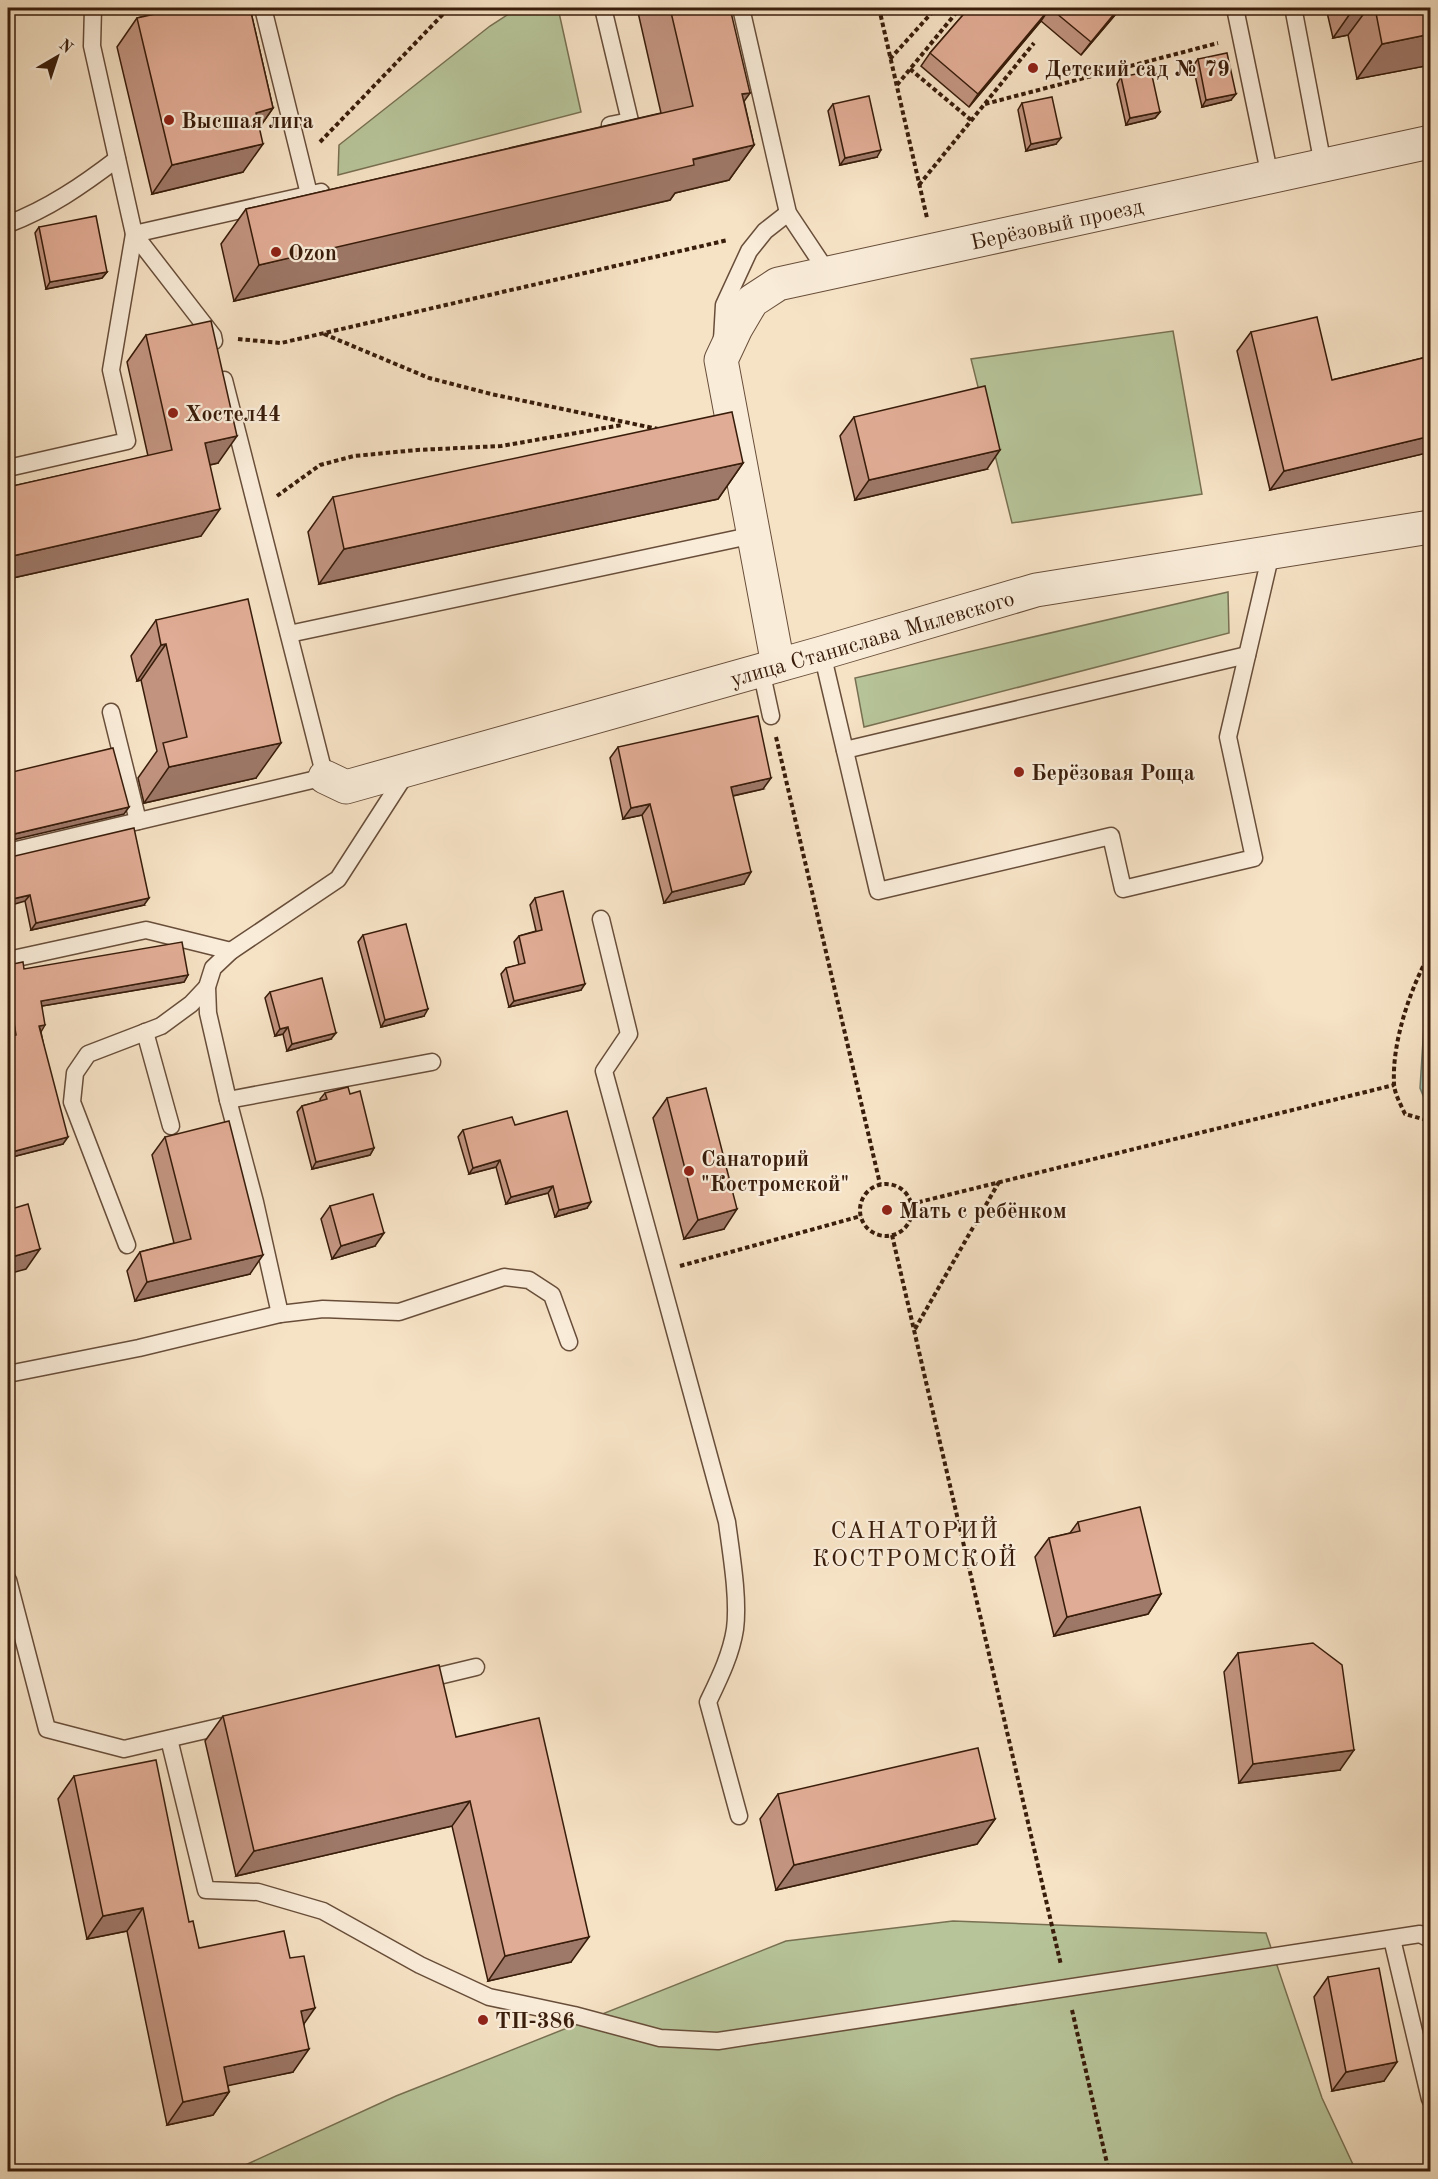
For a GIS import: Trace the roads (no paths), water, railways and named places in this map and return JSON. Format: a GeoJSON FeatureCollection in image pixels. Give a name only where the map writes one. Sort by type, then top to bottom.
{"type":"FeatureCollection","features":[{"type":"Feature","properties":{"kind":"street","name":"Берёзовый проезд"},"geometry":{"type":"LineString","coordinates":[[721,360],[752,301],[778,284],[1431,142]]}},
{"type":"Feature","properties":{"kind":"street"},"geometry":{"type":"LineString","coordinates":[[721,360],[754,535],[770,668]]}},
{"type":"Feature","properties":{"kind":"street","name":"улица Станислава Милевского"},"geometry":{"type":"LineString","coordinates":[[325,777],[346,787],[770,668],[1036,590],[1431,527]]}},
{"type":"Feature","properties":{"kind":"lane"},"geometry":{"type":"LineString","coordinates":[[8,468],[127,441],[111,370],[134,234],[92,46],[93,8]]}},
{"type":"Feature","properties":{"kind":"lane"},"geometry":{"type":"LineString","coordinates":[[263,8],[309,195]]}},
{"type":"Feature","properties":{"kind":"lane"},"geometry":{"type":"LineString","coordinates":[[596,129],[630,121],[603,8]]}},
{"type":"Feature","properties":{"kind":"lane"},"geometry":{"type":"LineString","coordinates":[[741,8],[788,213],[828,273]]}},
{"type":"Feature","properties":{"kind":"lane"},"geometry":{"type":"LineString","coordinates":[[1235,8],[1270,177]]}},
{"type":"Feature","properties":{"kind":"lane"},"geometry":{"type":"LineString","coordinates":[[1294,12],[1323,165]]}},
{"type":"Feature","properties":{"kind":"lane"},"geometry":{"type":"LineString","coordinates":[[8,224],[27,217],[77,190],[117,159]]}},
{"type":"Feature","properties":{"kind":"lane"},"geometry":{"type":"LineString","coordinates":[[134,234],[332,189]]}},
{"type":"Feature","properties":{"kind":"lane"},"geometry":{"type":"LineString","coordinates":[[721,360],[724,305],[749,251],[765,231],[788,213]]}},
{"type":"Feature","properties":{"kind":"lane"},"geometry":{"type":"LineString","coordinates":[[8,852],[325,777],[213,336],[134,234]]}},
{"type":"Feature","properties":{"kind":"lane"},"geometry":{"type":"LineString","coordinates":[[288,634],[754,535]]}},
{"type":"Feature","properties":{"kind":"lane"},"geometry":{"type":"LineString","coordinates":[[822,653],[878,891],[1111,836],[1123,889],[1254,858],[1228,737],[1271,553]]}},
{"type":"Feature","properties":{"kind":"lane"},"geometry":{"type":"LineString","coordinates":[[845,750],[1247,655]]}},
{"type":"Feature","properties":{"kind":"lane"},"geometry":{"type":"LineString","coordinates":[[770,668],[771,716]]}},
{"type":"Feature","properties":{"kind":"lane"},"geometry":{"type":"LineString","coordinates":[[111,712],[138,821]]}},
{"type":"Feature","properties":{"kind":"lane"},"geometry":{"type":"LineString","coordinates":[[280,1314],[208,1013],[207,987],[213,968],[231,951],[338,879],[409,769]]}},
{"type":"Feature","properties":{"kind":"lane"},"geometry":{"type":"LineString","coordinates":[[601,919],[628,1034],[604,1071],[727,1522],[734,1579],[735,1628],[726,1666],[708,1702],[739,1816]]}},
{"type":"Feature","properties":{"kind":"lane"},"geometry":{"type":"LineString","coordinates":[[8,960],[146,930],[231,951]]}},
{"type":"Feature","properties":{"kind":"lane"},"geometry":{"type":"LineString","coordinates":[[127,1245],[72,1102],[75,1073],[87,1054],[161,1026],[191,1004],[207,987]]}},
{"type":"Feature","properties":{"kind":"lane"},"geometry":{"type":"LineString","coordinates":[[145,1032],[171,1126]]}},
{"type":"Feature","properties":{"kind":"lane"},"geometry":{"type":"LineString","coordinates":[[228,1100],[432,1062]]}},
{"type":"Feature","properties":{"kind":"lane"},"geometry":{"type":"LineString","coordinates":[[8,1374],[139,1348],[280,1314],[323,1310],[399,1312],[504,1277],[529,1280],[552,1295],[569,1342]]}},
{"type":"Feature","properties":{"kind":"lane"},"geometry":{"type":"LineString","coordinates":[[8,1580],[47,1729],[124,1749],[249,1720]]}},
{"type":"Feature","properties":{"kind":"lane"},"geometry":{"type":"LineString","coordinates":[[408,1683],[476,1667]]}},
{"type":"Feature","properties":{"kind":"lane"},"geometry":{"type":"LineString","coordinates":[[169,1738],[206,1890],[258,1892],[322,1911],[420,1965],[489,1997],[574,2015],[660,2038],[718,2041],[1420,1934],[1431,1939]]}},
{"type":"Feature","properties":{"kind":"lane"},"geometry":{"type":"LineString","coordinates":[[1392,1939],[1431,2099]]}},
{"type":"Feature","properties":{"kind":"water"},"geometry":{"type":"Polygon","coordinates":[[[1430,960],[1430,1105],[1427,1105],[1420,1088],[1428,962],[1430,960]]]}},
{"type":"Feature","properties":{"kind":"place","name":"Детский сад № 79"},"geometry":{"type":"Point","coordinates":[1033,68]}},
{"type":"Feature","properties":{"kind":"place","name":"Высшая лига"},"geometry":{"type":"Point","coordinates":[169,120]}},
{"type":"Feature","properties":{"kind":"place","name":"Ozon"},"geometry":{"type":"Point","coordinates":[276,252]}},
{"type":"Feature","properties":{"kind":"place","name":"Хостел44"},"geometry":{"type":"Point","coordinates":[173,413]}},
{"type":"Feature","properties":{"kind":"place","name":"Берёзовая Роща"},"geometry":{"type":"Point","coordinates":[1019,772]}},
{"type":"Feature","properties":{"kind":"place","name":"Санаторий \"Костромской\""},"geometry":{"type":"Point","coordinates":[689,1171]}},
{"type":"Feature","properties":{"kind":"place","name":"Мать с ребёнком"},"geometry":{"type":"Point","coordinates":[887,1210]}},
{"type":"Feature","properties":{"kind":"place","name":"ТП-386"},"geometry":{"type":"Point","coordinates":[483,2020]}},
{"type":"Feature","properties":{"kind":"district","name":"САНАТОРИЙ КОСТРОМСКОЙ"},"geometry":{"type":"Point","coordinates":[915,1544]}}]}
